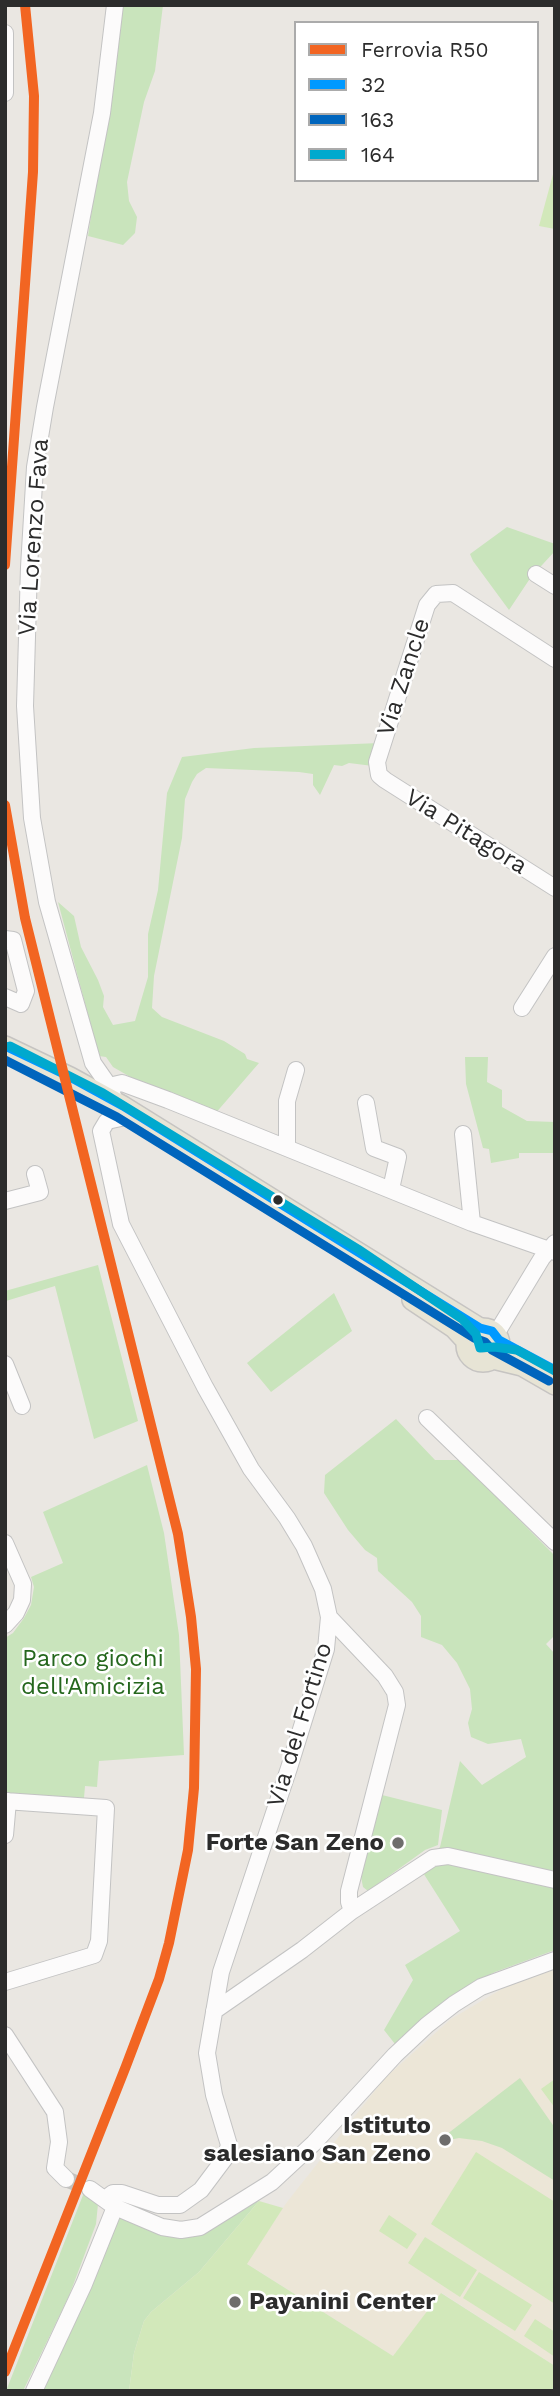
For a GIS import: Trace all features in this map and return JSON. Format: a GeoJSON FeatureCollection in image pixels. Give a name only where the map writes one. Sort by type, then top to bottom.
{"type":"FeatureCollection","features":[{"type":"Feature","properties":{"kind":"main road"},"geometry":{"type":"LineString","coordinates":[[5,1046],[60,1078],[84,1084],[115,1102],[454,1328],[485,1336],[555,1370]]}},
{"type":"Feature","properties":{"kind":"main road"},"geometry":{"type":"LineString","coordinates":[[5,1058],[115,1102]]}},
{"type":"Feature","properties":{"kind":"main road"},"geometry":{"type":"LineString","coordinates":[[485,1336],[467,1351],[472,1358],[480,1362],[493,1359],[522,1366],[555,1385]]}},
{"type":"Feature","properties":{"kind":"main road"},"geometry":{"type":"LineString","coordinates":[[485,1336],[499,1348],[493,1359]]}},
{"type":"Feature","properties":{"kind":"street","name":"Via Lorenzo Fava"},"geometry":{"type":"LineString","coordinates":[[115,1102],[95,1067],[47,902],[33,818],[25,706],[35,467],[102,113],[116,5]]}},
{"type":"Feature","properties":{"kind":"street"},"geometry":{"type":"LineString","coordinates":[[5,33],[5,93]]}},
{"type":"Feature","properties":{"kind":"street"},"geometry":{"type":"LineString","coordinates":[[536,573],[555,586]]}},
{"type":"Feature","properties":{"kind":"street","name":"Via Zancle"},"geometry":{"type":"LineString","coordinates":[[379,775],[377,762],[427,605],[436,594],[453,593],[555,659]]}},
{"type":"Feature","properties":{"kind":"street","name":"Via Pitagora"},"geometry":{"type":"LineString","coordinates":[[379,775],[555,888]]}},
{"type":"Feature","properties":{"kind":"street"},"geometry":{"type":"LineString","coordinates":[[5,939],[13,940],[26,990],[21,1004],[5,997]]}},
{"type":"Feature","properties":{"kind":"street"},"geometry":{"type":"LineString","coordinates":[[522,1008],[555,956]]}},
{"type":"Feature","properties":{"kind":"street"},"geometry":{"type":"LineString","coordinates":[[84,1084],[90,1080],[95,1067]]}},
{"type":"Feature","properties":{"kind":"street"},"geometry":{"type":"LineString","coordinates":[[288,1147],[287,1101],[296,1070]]}},
{"type":"Feature","properties":{"kind":"street"},"geometry":{"type":"LineString","coordinates":[[115,1102],[115,1083],[130,1086],[288,1147],[472,1223],[553,1248],[485,1336]]}},
{"type":"Feature","properties":{"kind":"street","name":"Via del Fortino"},"geometry":{"type":"LineString","coordinates":[[110,2203],[113,2193],[122,2193],[158,2205],[180,2205],[201,2190],[225,2158],[229,2145],[214,2095],[207,2053],[221,1972],[289,1769],[326,1648],[329,1617],[323,1589],[304,1546],[251,1469],[121,1224],[102,1131],[115,1102]]}},
{"type":"Feature","properties":{"kind":"street"},"geometry":{"type":"LineString","coordinates":[[366,1102],[374,1148],[398,1157],[391,1189]]}},
{"type":"Feature","properties":{"kind":"street"},"geometry":{"type":"LineString","coordinates":[[463,1134],[472,1223]]}},
{"type":"Feature","properties":{"kind":"street"},"geometry":{"type":"LineString","coordinates":[[5,1201],[40,1192],[35,1174]]}},
{"type":"Feature","properties":{"kind":"street"},"geometry":{"type":"LineString","coordinates":[[5,1364],[22,1406]]}},
{"type":"Feature","properties":{"kind":"street"},"geometry":{"type":"LineString","coordinates":[[427,1418],[552,1535]]}},
{"type":"Feature","properties":{"kind":"street"},"geometry":{"type":"LineString","coordinates":[[5,1543],[23,1584],[22,1600],[16,1613],[5,1625]]}},
{"type":"Feature","properties":{"kind":"street"},"geometry":{"type":"LineString","coordinates":[[329,1617],[385,1676],[395,1692],[397,1705],[349,1891],[352,1911]]}},
{"type":"Feature","properties":{"kind":"street"},"geometry":{"type":"LineString","coordinates":[[5,1835],[6,1801],[106,1808],[99,1941],[94,1955],[5,1982]]}},
{"type":"Feature","properties":{"kind":"street"},"geometry":{"type":"LineString","coordinates":[[214,2011],[302,1950],[352,1911],[433,1858],[448,1856],[555,1880]]}},
{"type":"Feature","properties":{"kind":"street"},"geometry":{"type":"LineString","coordinates":[[90,2189],[110,2203],[162,2227],[181,2230],[200,2227],[272,2182],[314,2143],[395,2055],[454,2004],[481,1987],[555,1960]]}},
{"type":"Feature","properties":{"kind":"street"},"geometry":{"type":"LineString","coordinates":[[5,2035],[55,2112],[59,2142],[55,2168],[66,2179]]}},
{"type":"Feature","properties":{"kind":"street"},"geometry":{"type":"LineString","coordinates":[[34,2391],[85,2284],[110,2203]]}},
{"type":"Feature","properties":{"kind":"shaded area","name":"Istituto salesiano San Zeno"},"geometry":{"type":"Polygon","coordinates":[[[555,1967],[555,2366],[442,2293],[393,2356],[246,2263],[287,2202],[385,2078],[451,2019],[512,1983],[555,1967]]]}},
{"type":"Feature","properties":{"kind":"green space"},"geometry":{"type":"Polygon","coordinates":[[[122,5],[163,5],[155,71],[144,102],[127,182],[129,201],[137,217],[135,233],[123,245],[88,236],[122,5]]]}},
{"type":"Feature","properties":{"kind":"green space"},"geometry":{"type":"Polygon","coordinates":[[[555,167],[555,229],[539,226],[555,167]]]}},
{"type":"Feature","properties":{"kind":"green space"},"geometry":{"type":"Polygon","coordinates":[[[507,527],[555,544],[555,551],[531,577],[509,610],[470,554],[507,527]]]}},
{"type":"Feature","properties":{"kind":"green space"},"geometry":{"type":"Polygon","coordinates":[[[380,743],[373,766],[349,763],[334,765],[320,795],[313,785],[313,774],[299,772],[206,768],[197,774],[192,782],[185,799],[182,838],[154,976],[152,1008],[162,1017],[224,1041],[245,1054],[247,1059],[259,1063],[214,1115],[194,1103],[134,1079],[113,1067],[106,1057],[99,1056],[58,902],[74,916],[81,947],[98,980],[104,996],[103,1007],[113,1025],[135,1021],[148,977],[148,934],[158,890],[167,793],[182,757],[254,748],[380,743]]]}},
{"type":"Feature","properties":{"kind":"green space"},"geometry":{"type":"Polygon","coordinates":[[[465,1057],[488,1057],[487,1082],[502,1090],[502,1107],[527,1121],[555,1122],[555,1153],[519,1153],[519,1158],[491,1163],[489,1149],[483,1148],[466,1084],[465,1057]]]}},
{"type":"Feature","properties":{"kind":"green space"},"geometry":{"type":"Polygon","coordinates":[[[98,1265],[138,1421],[94,1439],[55,1286],[6,1301],[5,1291],[98,1265]]]}},
{"type":"Feature","properties":{"kind":"green space"},"geometry":{"type":"Polygon","coordinates":[[[334,1293],[352,1331],[271,1392],[247,1363],[334,1293]]]}},
{"type":"Feature","properties":{"kind":"green space"},"geometry":{"type":"Polygon","coordinates":[[[396,1419],[435,1460],[460,1460],[555,1556],[555,1635],[546,1644],[555,1654],[555,1950],[495,1972],[462,1990],[395,2044],[384,2030],[413,1980],[405,1965],[460,1931],[420,1868],[440,1847],[460,1761],[482,1785],[526,1757],[521,1739],[488,1744],[471,1737],[468,1723],[472,1709],[470,1689],[457,1663],[442,1645],[421,1637],[421,1616],[412,1602],[378,1571],[377,1558],[365,1550],[348,1530],[324,1493],[325,1475],[396,1419]]]}},
{"type":"Feature","properties":{"kind":"green space","name":"Parco giochi dell'Amicizia"},"geometry":{"type":"Polygon","coordinates":[[[147,1465],[164,1533],[179,1635],[184,1755],[99,1761],[97,1787],[85,1786],[84,1798],[5,1795],[5,1638],[13,1633],[31,1605],[34,1587],[31,1577],[63,1563],[43,1512],[147,1465]]]}},
{"type":"Feature","properties":{"kind":"green space"},"geometry":{"type":"Polygon","coordinates":[[[382,1795],[442,1810],[438,1845],[425,1850],[368,1891],[363,1887],[361,1877],[382,1795]]]}},
{"type":"Feature","properties":{"kind":"green space"},"geometry":{"type":"Polygon","coordinates":[[[520,2078],[555,2128],[555,2181],[502,2148],[482,2141],[459,2138],[444,2141],[442,2138],[520,2078]]]}},
{"type":"Feature","properties":{"kind":"green space"},"geometry":{"type":"Polygon","coordinates":[[[555,2079],[555,2108],[541,2089],[555,2079]]]}},
{"type":"Feature","properties":{"kind":"green space"},"geometry":{"type":"Polygon","coordinates":[[[476,2152],[555,2202],[555,2304],[431,2224],[476,2152]]]}},
{"type":"Feature","properties":{"kind":"green space"},"geometry":{"type":"Polygon","coordinates":[[[85,2190],[98,2204],[96,2224],[69,2296],[23,2391],[6,2391],[85,2190]]]}},
{"type":"Feature","properties":{"kind":"green space"},"geometry":{"type":"Polygon","coordinates":[[[257,2197],[259,2201],[199,2272],[144,2321],[134,2353],[129,2391],[39,2391],[117,2212],[191,2235],[257,2197]]]}},
{"type":"Feature","properties":{"kind":"green space","name":"Payanini Center"},"geometry":{"type":"Polygon","coordinates":[[[259,2201],[283,2208],[247,2264],[393,2356],[441,2293],[555,2366],[555,2391],[129,2391],[134,2353],[144,2321],[199,2272],[259,2201]]]}},
{"type":"Feature","properties":{"kind":"green space"},"geometry":{"type":"Polygon","coordinates":[[[389,2215],[417,2234],[407,2249],[379,2231],[389,2215]]]}},
{"type":"Feature","properties":{"kind":"green space"},"geometry":{"type":"Polygon","coordinates":[[[425,2237],[477,2270],[460,2297],[408,2263],[425,2237]]]}},
{"type":"Feature","properties":{"kind":"green space"},"geometry":{"type":"Polygon","coordinates":[[[479,2272],[532,2305],[515,2331],[463,2298],[479,2272]]]}},
{"type":"Feature","properties":{"kind":"green space"},"geometry":{"type":"Polygon","coordinates":[[[535,2319],[555,2332],[555,2357],[524,2336],[535,2319]]]}},
{"type":"Feature","properties":{"kind":"tunnel"},"geometry":{"type":"LineString","coordinates":[[66,2179],[90,2189]]}},
{"type":"Feature","properties":{"kind":"rail line","name":"R50"},"geometry":{"type":"LineString","coordinates":[[5,565],[33,172],[34,96],[25,5]]}},
{"type":"Feature","properties":{"kind":"rail line","name":"R50"},"geometry":{"type":"LineString","coordinates":[[5,805],[25,918],[178,1534],[196,1669],[194,1788],[188,1850],[169,1943],[159,1979],[126,2066],[5,2372]]}},
{"type":"Feature","properties":{"kind":"transit line","name":"32"},"geometry":{"type":"LineString","coordinates":[[5,1046],[123,1106],[480,1328],[492,1331],[499,1340],[555,1370]]}},
{"type":"Feature","properties":{"kind":"transit line","name":"164"},"geometry":{"type":"LineString","coordinates":[[10,1046],[103,1093],[358,1249],[462,1319],[476,1334],[480,1348],[517,1350],[555,1371]]}},
{"type":"Feature","properties":{"kind":"transit line","name":"163"},"geometry":{"type":"LineString","coordinates":[[5,1060],[117,1117],[474,1338],[485,1342],[492,1350],[549,1381]]}},
{"type":"Feature","properties":{"kind":"place","name":"Forte San Zeno"},"geometry":{"type":"Point","coordinates":[398,1843]}},
{"type":"Feature","properties":{"kind":"place","name":"Istituto salesiano San Zeno"},"geometry":{"type":"Point","coordinates":[445,2140]}},
{"type":"Feature","properties":{"kind":"place","name":"Payanini Center"},"geometry":{"type":"Point","coordinates":[235,2302]}}]}
